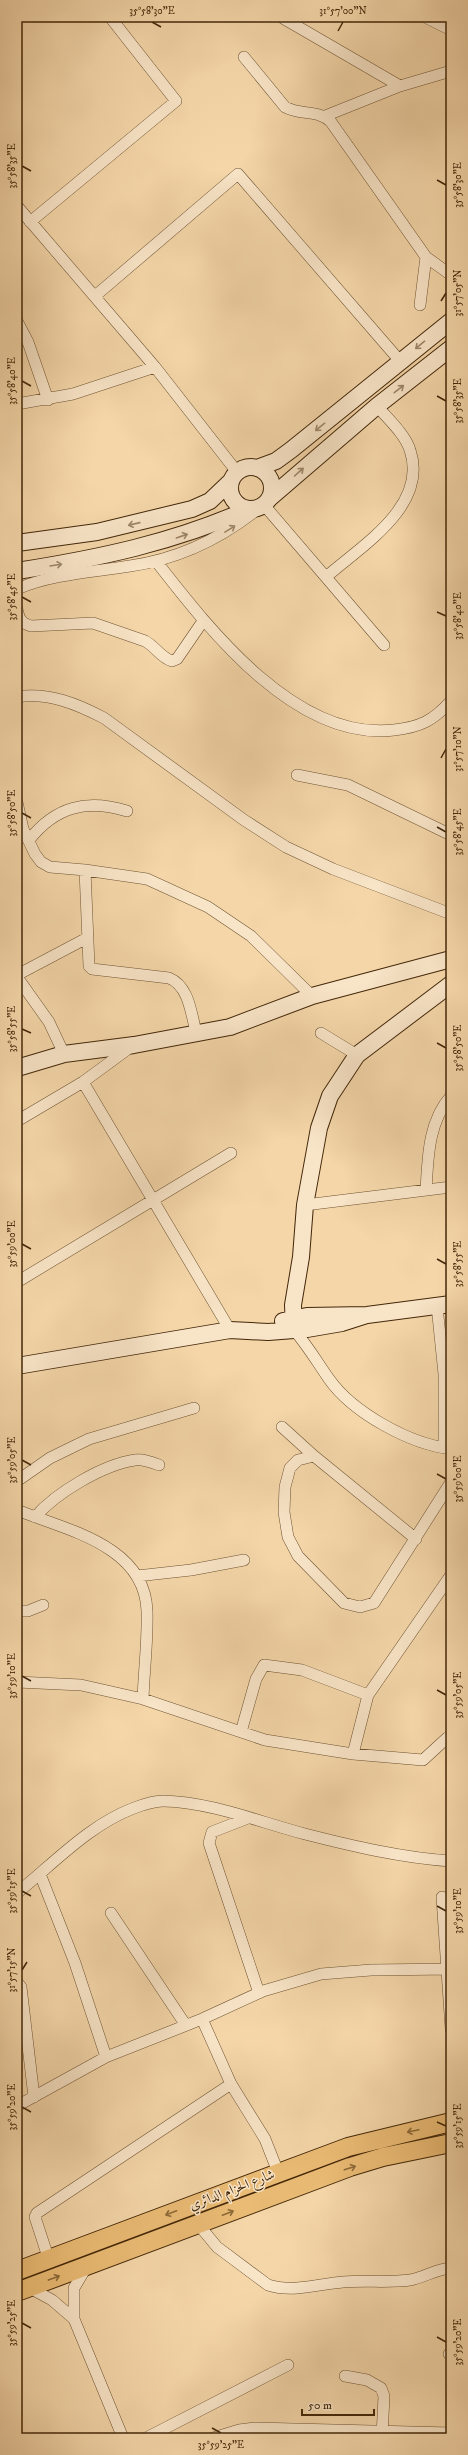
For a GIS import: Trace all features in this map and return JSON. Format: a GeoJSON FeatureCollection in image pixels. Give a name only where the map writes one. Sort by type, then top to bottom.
{"type":"FeatureCollection","features":[{"type":"Feature","properties":{"kind":"main road","name":"شارع الحزام الدائري"},"geometry":{"type":"LineString","coordinates":[[17,2271],[348,2147],[451,2122]]}},
{"type":"Feature","properties":{"kind":"main road","name":"شارع الحزام الدائري"},"geometry":{"type":"LineString","coordinates":[[22,2289],[350,2167],[451,2143]]}},
{"type":"Feature","properties":{"kind":"street"},"geometry":{"type":"LineString","coordinates":[[30,222],[176,101],[110,17]]}},
{"type":"Feature","properties":{"kind":"street"},"geometry":{"type":"LineString","coordinates":[[280,17],[400,86]]}},
{"type":"Feature","properties":{"kind":"street"},"geometry":{"type":"LineString","coordinates":[[425,17],[451,30]]}},
{"type":"Feature","properties":{"kind":"street"},"geometry":{"type":"LineString","coordinates":[[244,57],[285,107],[294,111],[319,113],[325,116],[426,257],[451,276]]}},
{"type":"Feature","properties":{"kind":"street"},"geometry":{"type":"LineString","coordinates":[[325,116],[400,86],[451,71]]}},
{"type":"Feature","properties":{"kind":"street"},"geometry":{"type":"LineString","coordinates":[[94,296],[238,174],[400,361]]}},
{"type":"Feature","properties":{"kind":"street"},"geometry":{"type":"LineString","coordinates":[[17,206],[155,367],[234,476],[230,492],[234,502],[260,505],[326,577],[384,645]]}},
{"type":"Feature","properties":{"kind":"street"},"geometry":{"type":"LineString","coordinates":[[420,305],[426,257]]}},
{"type":"Feature","properties":{"kind":"street"},"geometry":{"type":"LineString","coordinates":[[17,321],[28,342],[48,400]]}},
{"type":"Feature","properties":{"kind":"street"},"geometry":{"type":"LineString","coordinates":[[257,468],[276,460],[291,450],[451,321]]}},
{"type":"Feature","properties":{"kind":"street"},"geometry":{"type":"LineString","coordinates":[[17,589],[42,580],[156,561],[203,544],[232,527],[260,505],[377,406],[450,349]]}},
{"type":"Feature","properties":{"kind":"street"},"geometry":{"type":"LineString","coordinates":[[17,404],[48,400],[111,383],[155,367]]}},
{"type":"Feature","properties":{"kind":"street"},"geometry":{"type":"LineString","coordinates":[[326,577],[395,517],[402,509],[409,492],[413,472],[410,450],[407,442],[377,406]]}},
{"type":"Feature","properties":{"kind":"street"},"geometry":{"type":"LineString","coordinates":[[17,543],[97,532],[192,509],[210,501],[234,476],[247,467],[257,468],[266,473],[272,482],[260,505],[204,528],[141,548],[86,560],[17,571]]}},
{"type":"Feature","properties":{"kind":"street"},"geometry":{"type":"LineString","coordinates":[[156,561],[203,621],[278,693],[327,720],[358,729],[381,732],[411,728],[426,723],[451,701]]}},
{"type":"Feature","properties":{"kind":"street"},"geometry":{"type":"LineString","coordinates":[[17,609],[20,620],[25,625],[93,623],[145,641],[153,645],[164,658],[172,662],[177,659],[203,621]]}},
{"type":"Feature","properties":{"kind":"street"},"geometry":{"type":"LineString","coordinates":[[17,697],[44,696],[83,707],[104,718],[244,820],[286,847],[333,869],[451,914]]}},
{"type":"Feature","properties":{"kind":"street"},"geometry":{"type":"LineString","coordinates":[[297,775],[348,785],[451,834]]}},
{"type":"Feature","properties":{"kind":"street"},"geometry":{"type":"LineString","coordinates":[[17,802],[21,823],[30,840],[35,854],[50,867],[85,870],[147,879],[208,907],[252,936],[312,996]]}},
{"type":"Feature","properties":{"kind":"street"},"geometry":{"type":"LineString","coordinates":[[30,840],[51,818],[76,806],[109,805],[127,811]]}},
{"type":"Feature","properties":{"kind":"street"},"geometry":{"type":"LineString","coordinates":[[85,870],[89,966],[92,969],[169,978],[179,982],[185,993],[196,1032]]}},
{"type":"Feature","properties":{"kind":"street"},"geometry":{"type":"LineString","coordinates":[[64,1054],[49,1022],[17,976],[87,938]]}},
{"type":"Feature","properties":{"kind":"street"},"geometry":{"type":"LineString","coordinates":[[17,1068],[64,1054],[134,1045],[230,1026],[312,996],[451,959]]}},
{"type":"Feature","properties":{"kind":"street"},"geometry":{"type":"LineString","coordinates":[[429,965],[451,976]]}},
{"type":"Feature","properties":{"kind":"street"},"geometry":{"type":"LineString","coordinates":[[17,1366],[230,1330],[301,1327],[342,1323],[367,1315],[444,1305],[444,1374],[448,1449],[423,1443],[386,1425],[347,1398],[329,1380],[301,1327],[301,1258],[305,1204],[319,1128],[330,1096],[356,1054],[451,984]]}},
{"type":"Feature","properties":{"kind":"street"},"geometry":{"type":"LineString","coordinates":[[320,1033],[356,1054]]}},
{"type":"Feature","properties":{"kind":"street"},"geometry":{"type":"LineString","coordinates":[[17,1122],[83,1082],[134,1045]]}},
{"type":"Feature","properties":{"kind":"street"},"geometry":{"type":"LineString","coordinates":[[83,1082],[230,1330]]}},
{"type":"Feature","properties":{"kind":"street"},"geometry":{"type":"LineString","coordinates":[[426,1190],[429,1150],[434,1125],[451,1096]]}},
{"type":"Feature","properties":{"kind":"street"},"geometry":{"type":"LineString","coordinates":[[17,1282],[152,1199],[232,1153]]}},
{"type":"Feature","properties":{"kind":"street"},"geometry":{"type":"LineString","coordinates":[[305,1204],[451,1187]]}},
{"type":"Feature","properties":{"kind":"street"},"geometry":{"type":"LineString","coordinates":[[17,1481],[50,1458],[89,1439],[194,1408]]}},
{"type":"Feature","properties":{"kind":"street"},"geometry":{"type":"LineString","coordinates":[[282,1427],[314,1456],[416,1539]]}},
{"type":"Feature","properties":{"kind":"street"},"geometry":{"type":"LineString","coordinates":[[314,1456],[298,1460],[290,1468],[285,1487],[284,1512],[288,1537],[298,1556],[344,1603],[360,1607],[374,1603],[451,1482]]}},
{"type":"Feature","properties":{"kind":"street"},"geometry":{"type":"LineString","coordinates":[[35,1517],[46,1505],[70,1487],[98,1473],[135,1460],[149,1461],[159,1465]]}},
{"type":"Feature","properties":{"kind":"street"},"geometry":{"type":"LineString","coordinates":[[17,1510],[98,1542],[125,1560],[137,1576],[144,1592],[147,1611],[143,1699]]}},
{"type":"Feature","properties":{"kind":"street"},"geometry":{"type":"LineString","coordinates":[[137,1576],[191,1570],[244,1560]]}},
{"type":"Feature","properties":{"kind":"street"},"geometry":{"type":"LineString","coordinates":[[353,1754],[368,1695],[451,1575]]}},
{"type":"Feature","properties":{"kind":"street"},"geometry":{"type":"LineString","coordinates":[[17,1611],[28,1611],[43,1605]]}},
{"type":"Feature","properties":{"kind":"street"},"geometry":{"type":"LineString","coordinates":[[241,1732],[256,1679],[264,1665],[302,1670],[368,1695]]}},
{"type":"Feature","properties":{"kind":"street"},"geometry":{"type":"LineString","coordinates":[[17,1682],[81,1685],[143,1699],[265,1740],[353,1754],[423,1760],[441,1742],[451,1738]]}},
{"type":"Feature","properties":{"kind":"street"},"geometry":{"type":"LineString","coordinates":[[17,1893],[80,1840],[106,1821],[134,1808],[162,1801],[213,1808],[306,1834],[380,1850],[451,1860]]}},
{"type":"Feature","properties":{"kind":"street"},"geometry":{"type":"LineString","coordinates":[[248,1818],[212,1832],[209,1842],[259,1993]]}},
{"type":"Feature","properties":{"kind":"street"},"geometry":{"type":"LineString","coordinates":[[40,1874],[75,1963],[106,2057]]}},
{"type":"Feature","properties":{"kind":"street"},"geometry":{"type":"LineString","coordinates":[[442,1897],[451,2029]]}},
{"type":"Feature","properties":{"kind":"street"},"geometry":{"type":"LineString","coordinates":[[111,1914],[185,2024]]}},
{"type":"Feature","properties":{"kind":"street"},"geometry":{"type":"LineString","coordinates":[[17,2106],[106,2057],[185,2024],[202,2019],[259,1993],[321,1974],[370,1970],[448,1968]]}},
{"type":"Feature","properties":{"kind":"street"},"geometry":{"type":"LineString","coordinates":[[17,1982],[21,1987],[34,2096]]}},
{"type":"Feature","properties":{"kind":"street"},"geometry":{"type":"LineString","coordinates":[[202,2019],[231,2084],[265,2139],[278,2172]]}},
{"type":"Feature","properties":{"kind":"street"},"geometry":{"type":"LineString","coordinates":[[49,2260],[35,2217],[37,2213],[231,2084]]}},
{"type":"Feature","properties":{"kind":"street"},"geometry":{"type":"LineString","coordinates":[[198,2224],[217,2247],[268,2285],[277,2288],[311,2288],[342,2282],[410,2280],[438,2269],[451,2268]]}},
{"type":"Feature","properties":{"kind":"street"},"geometry":{"type":"LineString","coordinates":[[88,2265],[74,2288],[74,2320],[123,2438]]}},
{"type":"Feature","properties":{"kind":"street"},"geometry":{"type":"LineString","coordinates":[[22,2289],[52,2300],[74,2320]]}},
{"type":"Feature","properties":{"kind":"street"},"geometry":{"type":"LineString","coordinates":[[146,2438],[288,2365]]}},
{"type":"Feature","properties":{"kind":"street"},"geometry":{"type":"LineString","coordinates":[[345,2376],[367,2380],[381,2388],[384,2396],[382,2434]]}},
{"type":"Feature","properties":{"kind":"street"},"geometry":{"type":"LineString","coordinates":[[214,2438],[239,2430],[255,2428],[382,2434],[451,2433]]}}]}
